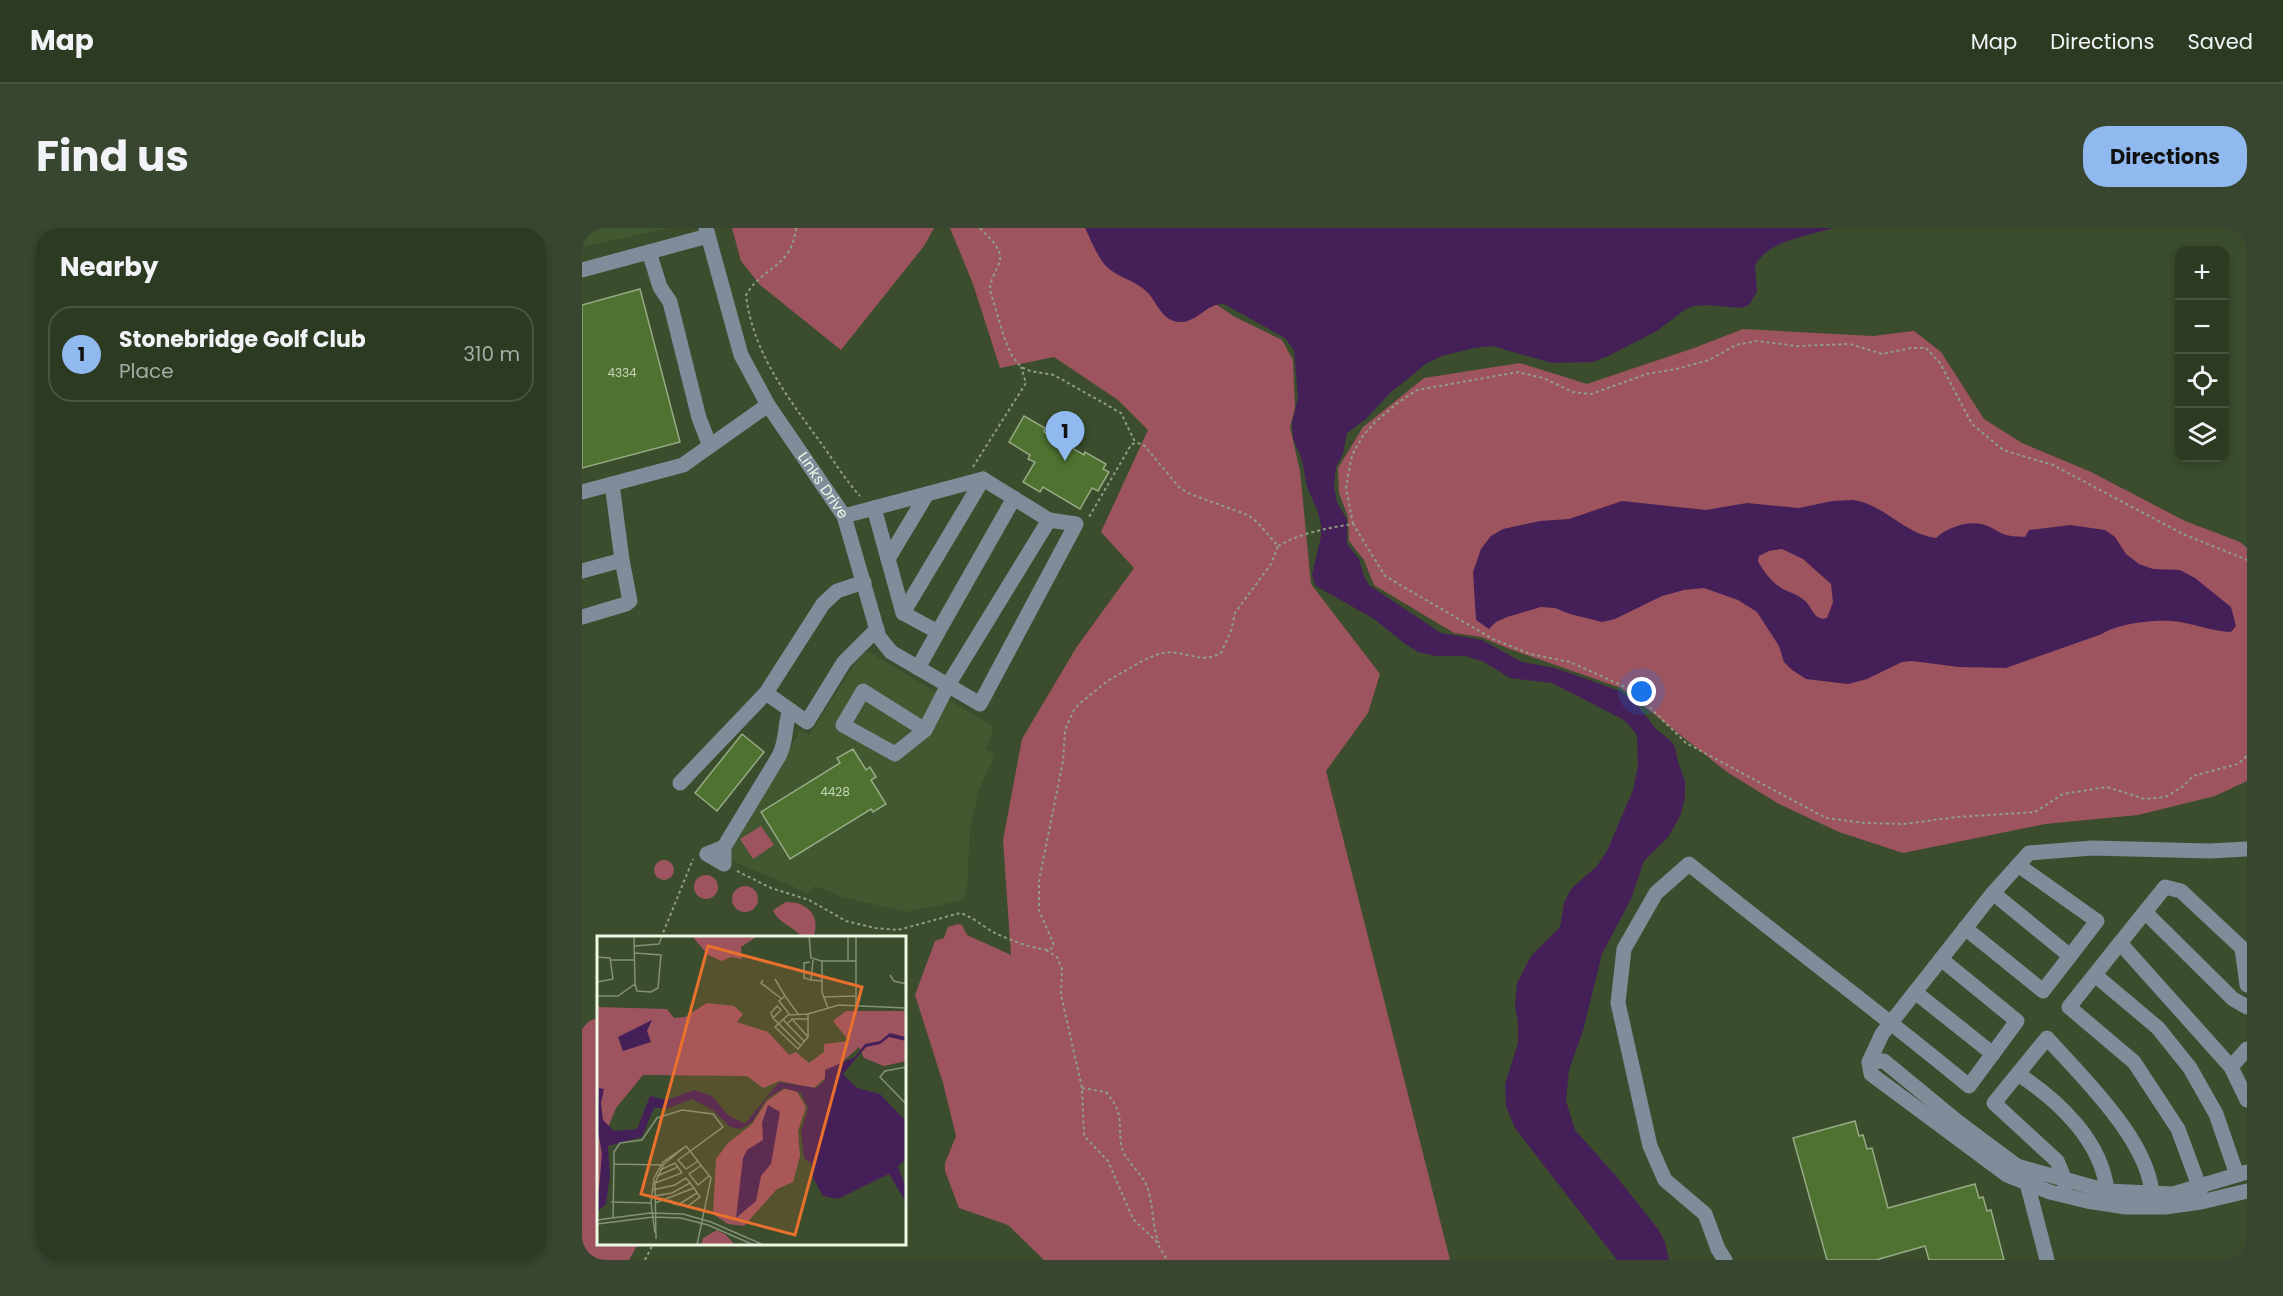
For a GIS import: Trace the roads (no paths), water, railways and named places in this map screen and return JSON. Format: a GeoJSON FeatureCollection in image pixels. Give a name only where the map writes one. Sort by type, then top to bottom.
{"type":"FeatureCollection","features":[{"type":"Feature","properties":{"kind":"street"},"geometry":{"type":"LineString","coordinates":[[582,270],[649,252],[707,232]]}},
{"type":"Feature","properties":{"kind":"street","name":"Links Drive"},"geometry":{"type":"LineString","coordinates":[[707,232],[738,347],[768,405],[844,516],[877,629],[886,648],[980,704],[1076,524],[1049,520]]}},
{"type":"Feature","properties":{"kind":"street"},"geometry":{"type":"LineString","coordinates":[[649,252],[660,287],[670,302],[699,418],[710,446]]}},
{"type":"Feature","properties":{"kind":"street"},"geometry":{"type":"LineString","coordinates":[[582,492],[683,465],[768,405]]}},
{"type":"Feature","properties":{"kind":"street"},"geometry":{"type":"LineString","coordinates":[[844,516],[983,479],[1049,520],[948,685],[925,730],[895,754],[843,725],[863,691],[925,730]]}},
{"type":"Feature","properties":{"kind":"street"},"geometry":{"type":"LineString","coordinates":[[903,613],[983,479]]}},
{"type":"Feature","properties":{"kind":"street"},"geometry":{"type":"LineString","coordinates":[[582,617],[630,601],[612,484]]}},
{"type":"Feature","properties":{"kind":"street"},"geometry":{"type":"LineString","coordinates":[[888,559],[927,494]]}},
{"type":"Feature","properties":{"kind":"street"},"geometry":{"type":"LineString","coordinates":[[918,668],[1014,498]]}},
{"type":"Feature","properties":{"kind":"street"},"geometry":{"type":"LineString","coordinates":[[874,508],[903,613],[938,632]]}},
{"type":"Feature","properties":{"kind":"street"},"geometry":{"type":"LineString","coordinates":[[582,571],[622,560]]}},
{"type":"Feature","properties":{"kind":"street"},"geometry":{"type":"LineString","coordinates":[[680,783],[766,693],[823,604],[837,591],[864,582]]}},
{"type":"Feature","properties":{"kind":"street"},"geometry":{"type":"LineString","coordinates":[[766,693],[807,722],[844,662],[877,629]]}},
{"type":"Feature","properties":{"kind":"street"},"geometry":{"type":"LineString","coordinates":[[724,847],[707,854],[724,864],[724,847],[784,746],[786,720],[790,710]]}},
{"type":"Feature","properties":{"kind":"street"},"geometry":{"type":"LineString","coordinates":[[2095,975],[2157,1028],[2190,1068],[2216,1114],[2242,1174],[2126,1207],[2087,1202],[2064,1196],[2029,1177],[1884,1061],[1869,1062],[1882,1034],[1891,1022],[1993,893],[2029,853],[2092,848],[2210,851],[2247,849]]}},
{"type":"Feature","properties":{"kind":"street"},"geometry":{"type":"LineString","coordinates":[[1725,1260],[1718,1249],[1705,1214],[1665,1180],[1650,1146],[1618,1003],[1624,949],[1656,893],[1689,864],[1969,1086],[2017,1021],[1941,959]]}},
{"type":"Feature","properties":{"kind":"street"},"geometry":{"type":"LineString","coordinates":[[1965,928],[2043,992],[2097,921],[2018,865]]}},
{"type":"Feature","properties":{"kind":"street"},"geometry":{"type":"LineString","coordinates":[[2201,1202],[2199,1186],[2178,1129],[2134,1062],[2069,1007],[2165,887],[2181,891],[2242,948],[2247,985]]}},
{"type":"Feature","properties":{"kind":"street"},"geometry":{"type":"LineString","coordinates":[[1993,893],[2070,956]]}},
{"type":"Feature","properties":{"kind":"street"},"geometry":{"type":"LineString","coordinates":[[2145,912],[2233,999],[2247,1007]]}},
{"type":"Feature","properties":{"kind":"street"},"geometry":{"type":"LineString","coordinates":[[2120,944],[2231,1067],[2247,1100]]}},
{"type":"Feature","properties":{"kind":"street"},"geometry":{"type":"LineString","coordinates":[[1915,992],[1993,1054]]}},
{"type":"Feature","properties":{"kind":"street"},"geometry":{"type":"LineString","coordinates":[[2064,1196],[2065,1180],[2057,1161],[1994,1103],[2047,1038],[2121,1121],[2150,1178],[2152,1200]]}},
{"type":"Feature","properties":{"kind":"street"},"geometry":{"type":"LineString","coordinates":[[2231,1067],[2247,1049]]}},
{"type":"Feature","properties":{"kind":"street"},"geometry":{"type":"LineString","coordinates":[[2018,1074],[2037,1086],[2060,1107],[2083,1134],[2096,1152],[2105,1173],[2107,1191]]}},
{"type":"Feature","properties":{"kind":"street"},"geometry":{"type":"LineString","coordinates":[[2029,1177],[2065,1180],[2152,1200],[2201,1202],[2247,1191]]}},
{"type":"Feature","properties":{"kind":"street"},"geometry":{"type":"LineString","coordinates":[[2029,1177],[2048,1260]]}},
{"type":"Feature","properties":{"kind":"place","name":"Stonebridge Golf Club"},"geometry":{"type":"Point","coordinates":[1065,461]}}]}
